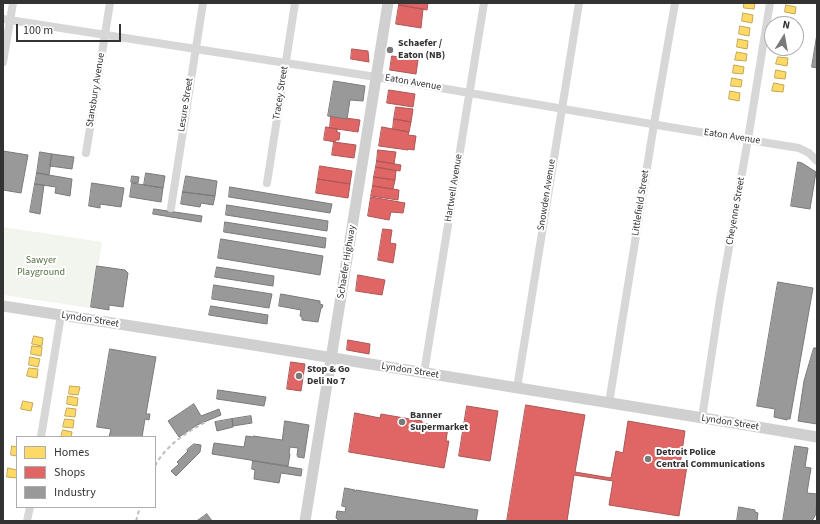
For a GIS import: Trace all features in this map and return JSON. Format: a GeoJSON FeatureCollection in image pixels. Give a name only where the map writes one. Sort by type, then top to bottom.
{"type":"FeatureCollection","features":[{"type":"Feature","properties":{"kind":"street"},"geometry":{"type":"LineString","coordinates":[[3,62],[6,19],[13,3]]}},
{"type":"Feature","properties":{"kind":"street","name":"Stansbury Avenue"},"geometry":{"type":"LineString","coordinates":[[86,154],[110,3]]}},
{"type":"Feature","properties":{"kind":"street","name":"Lesure Street"},"geometry":{"type":"LineString","coordinates":[[171,208],[203,3]]}},
{"type":"Feature","properties":{"kind":"street","name":"Tracey Street"},"geometry":{"type":"LineString","coordinates":[[267,183],[295,3]]}},
{"type":"Feature","properties":{"kind":"street","name":"Schaefer Highway"},"geometry":{"type":"LineString","coordinates":[[305,521],[388,3]]}},
{"type":"Feature","properties":{"kind":"street","name":"Hartwell Avenue"},"geometry":{"type":"LineString","coordinates":[[424,373],[484,3]]}},
{"type":"Feature","properties":{"kind":"street","name":"Snowden Avenue"},"geometry":{"type":"LineString","coordinates":[[517,388],[579,3]]}},
{"type":"Feature","properties":{"kind":"street","name":"Littlefield Street"},"geometry":{"type":"LineString","coordinates":[[609,403],[674,3]]}},
{"type":"Feature","properties":{"kind":"street","name":"Cheyenne Street"},"geometry":{"type":"LineString","coordinates":[[702,418],[720,299],[770,3]]}},
{"type":"Feature","properties":{"kind":"street","name":"Eaton Avenue"},"geometry":{"type":"LineString","coordinates":[[6,19],[376,77],[748,139],[799,148],[809,153],[817,162]]}},
{"type":"Feature","properties":{"kind":"street","name":"Lyndon Street"},"geometry":{"type":"LineString","coordinates":[[3,306],[817,437]]}},
{"type":"Feature","properties":{"kind":"street"},"geometry":{"type":"LineString","coordinates":[[41,436],[61,315]]}},
{"type":"Feature","properties":{"kind":"street"},"geometry":{"type":"LineString","coordinates":[[27,521],[30,508]]}},
{"type":"Feature","properties":{"kind":"green space","name":"Sawyer Playground"},"geometry":{"type":"Polygon","coordinates":[[[3,227],[102,242],[91,308],[3,295],[3,227]]]}},
{"type":"Feature","properties":{"kind":"building: Homes"},"geometry":{"type":"Polygon","coordinates":[[[744,3],[755,3],[754,9],[744,8],[744,3]]]}},
{"type":"Feature","properties":{"kind":"building: Homes"},"geometry":{"type":"Polygon","coordinates":[[[786,5],[796,7],[795,14],[785,12],[786,5]]]}},
{"type":"Feature","properties":{"kind":"building: Homes"},"geometry":{"type":"Polygon","coordinates":[[[743,13],[753,15],[752,23],[742,21],[743,13]]]}},
{"type":"Feature","properties":{"kind":"building: Homes"},"geometry":{"type":"Polygon","coordinates":[[[740,26],[750,28],[749,36],[739,34],[740,26]]]}},
{"type":"Feature","properties":{"kind":"building: Homes"},"geometry":{"type":"Polygon","coordinates":[[[738,39],[748,41],[747,49],[737,47],[738,39]]]}},
{"type":"Feature","properties":{"kind":"building: Homes"},"geometry":{"type":"Polygon","coordinates":[[[737,52],[747,54],[746,61],[735,60],[737,52]]]}},
{"type":"Feature","properties":{"kind":"building: Homes"},"geometry":{"type":"Polygon","coordinates":[[[778,57],[788,58],[787,66],[776,64],[778,57]]]}},
{"type":"Feature","properties":{"kind":"building: Homes"},"geometry":{"type":"Polygon","coordinates":[[[734,65],[744,67],[743,74],[733,73],[734,65]]]}},
{"type":"Feature","properties":{"kind":"building: Homes"},"geometry":{"type":"Polygon","coordinates":[[[776,70],[786,72],[785,79],[775,78],[776,70]]]}},
{"type":"Feature","properties":{"kind":"building: Homes"},"geometry":{"type":"Polygon","coordinates":[[[732,78],[742,80],[741,87],[731,86],[732,78]]]}},
{"type":"Feature","properties":{"kind":"building: Homes"},"geometry":{"type":"Polygon","coordinates":[[[774,83],[784,85],[783,92],[772,91],[774,83]]]}},
{"type":"Feature","properties":{"kind":"building: Homes"},"geometry":{"type":"Polygon","coordinates":[[[730,91],[740,93],[739,101],[729,99],[730,91]]]}},
{"type":"Feature","properties":{"kind":"building: Homes"},"geometry":{"type":"Polygon","coordinates":[[[34,336],[43,338],[42,346],[32,344],[34,336]]]}},
{"type":"Feature","properties":{"kind":"building: Homes"},"geometry":{"type":"Polygon","coordinates":[[[32,346],[42,347],[41,356],[31,354],[32,346]]]}},
{"type":"Feature","properties":{"kind":"building: Homes"},"geometry":{"type":"Polygon","coordinates":[[[30,357],[40,359],[38,367],[29,365],[30,357]]]}},
{"type":"Feature","properties":{"kind":"building: Homes"},"geometry":{"type":"Polygon","coordinates":[[[29,368],[38,369],[37,378],[27,376],[29,368]]]}},
{"type":"Feature","properties":{"kind":"building: Homes"},"geometry":{"type":"Polygon","coordinates":[[[70,386],[80,387],[78,395],[69,394],[70,386]]]}},
{"type":"Feature","properties":{"kind":"building: Homes"},"geometry":{"type":"Polygon","coordinates":[[[68,396],[78,398],[77,406],[67,404],[68,396]]]}},
{"type":"Feature","properties":{"kind":"building: Homes"},"geometry":{"type":"Polygon","coordinates":[[[23,401],[33,403],[31,411],[21,409],[23,401]]]}},
{"type":"Feature","properties":{"kind":"building: Homes"},"geometry":{"type":"Polygon","coordinates":[[[67,408],[76,409],[75,417],[65,416],[67,408]]]}},
{"type":"Feature","properties":{"kind":"building: Homes"},"geometry":{"type":"Polygon","coordinates":[[[65,419],[74,420],[73,428],[63,427],[65,419]]]}},
{"type":"Feature","properties":{"kind":"building: Homes"},"geometry":{"type":"Polygon","coordinates":[[[63,430],[72,432],[71,436],[61,436],[63,430]]]}},
{"type":"Feature","properties":{"kind":"building: Homes"},"geometry":{"type":"Polygon","coordinates":[[[12,446],[16,447],[16,456],[11,455],[12,446]]]}},
{"type":"Feature","properties":{"kind":"building: Homes"},"geometry":{"type":"Polygon","coordinates":[[[8,468],[16,470],[16,478],[7,477],[8,468]]]}},
{"type":"Feature","properties":{"kind":"building: Shops"},"geometry":{"type":"Polygon","coordinates":[[[400,3],[428,3],[427,10],[399,5],[400,3]]]}},
{"type":"Feature","properties":{"kind":"building: Shops"},"geometry":{"type":"Polygon","coordinates":[[[399,5],[423,9],[421,28],[396,24],[399,5]]]}},
{"type":"Feature","properties":{"kind":"building: Shops"},"geometry":{"type":"Polygon","coordinates":[[[352,49],[368,51],[369,62],[351,59],[352,49]]]}},
{"type":"Feature","properties":{"kind":"building: Shops"},"geometry":{"type":"Polygon","coordinates":[[[392,56],[418,60],[416,74],[390,70],[392,56]]]}},
{"type":"Feature","properties":{"kind":"building: Shops"},"geometry":{"type":"Polygon","coordinates":[[[389,90],[415,94],[413,107],[387,103],[389,90]]]}},
{"type":"Feature","properties":{"kind":"building: Shops"},"geometry":{"type":"Polygon","coordinates":[[[396,107],[413,109],[411,122],[394,119],[396,107]]]}},
{"type":"Feature","properties":{"kind":"building: Shops"},"geometry":{"type":"Polygon","coordinates":[[[331,116],[360,120],[358,132],[330,128],[331,116]]]}},
{"type":"Feature","properties":{"kind":"building: Shops"},"geometry":{"type":"Polygon","coordinates":[[[394,119],[411,122],[409,132],[393,129],[394,119]]]}},
{"type":"Feature","properties":{"kind":"building: Shops"},"geometry":{"type":"Polygon","coordinates":[[[326,127],[337,129],[337,132],[340,133],[339,140],[336,140],[335,142],[324,140],[326,127]]]}},
{"type":"Feature","properties":{"kind":"building: Shops"},"geometry":{"type":"Polygon","coordinates":[[[382,127],[409,132],[408,135],[416,136],[414,150],[379,146],[382,127]]]}},
{"type":"Feature","properties":{"kind":"building: Shops"},"geometry":{"type":"Polygon","coordinates":[[[334,142],[356,145],[354,158],[332,155],[334,142]]]}},
{"type":"Feature","properties":{"kind":"building: Shops"},"geometry":{"type":"Polygon","coordinates":[[[378,150],[396,152],[394,164],[377,161],[378,150]]]}},
{"type":"Feature","properties":{"kind":"building: Shops"},"geometry":{"type":"Polygon","coordinates":[[[377,161],[401,165],[400,171],[376,167],[377,161]]]}},
{"type":"Feature","properties":{"kind":"building: Shops"},"geometry":{"type":"Polygon","coordinates":[[[320,166],[352,171],[350,184],[318,179],[320,166]]]}},
{"type":"Feature","properties":{"kind":"building: Shops"},"geometry":{"type":"Polygon","coordinates":[[[376,167],[396,171],[395,180],[374,177],[376,167]]]}},
{"type":"Feature","properties":{"kind":"building: Shops"},"geometry":{"type":"Polygon","coordinates":[[[374,177],[395,180],[393,189],[373,186],[374,177]]]}},
{"type":"Feature","properties":{"kind":"building: Shops"},"geometry":{"type":"Polygon","coordinates":[[[318,179],[350,184],[348,198],[316,193],[318,179]]]}},
{"type":"Feature","properties":{"kind":"building: Shops"},"geometry":{"type":"Polygon","coordinates":[[[373,186],[399,190],[398,200],[371,196],[373,186]]]}},
{"type":"Feature","properties":{"kind":"building: Shops"},"geometry":{"type":"Polygon","coordinates":[[[371,197],[405,203],[403,213],[391,212],[389,220],[368,216],[371,197]]]}},
{"type":"Feature","properties":{"kind":"building: Shops"},"geometry":{"type":"Polygon","coordinates":[[[383,229],[392,230],[390,243],[396,244],[393,263],[378,260],[383,229]]]}},
{"type":"Feature","properties":{"kind":"building: Shops"},"geometry":{"type":"Polygon","coordinates":[[[358,275],[385,280],[382,295],[356,291],[358,275]]]}},
{"type":"Feature","properties":{"kind":"building: Shops"},"geometry":{"type":"Polygon","coordinates":[[[348,340],[370,344],[369,354],[347,350],[348,340]]]}},
{"type":"Feature","properties":{"kind":"building: Shops"},"geometry":{"type":"Polygon","coordinates":[[[291,362],[305,364],[301,391],[287,389],[291,362]]]}},
{"type":"Feature","properties":{"kind":"building: Shops","name":"Detroit Police Central Communications"},"geometry":{"type":"Polygon","coordinates":[[[526,405],[585,415],[575,472],[611,478],[616,451],[623,453],[628,421],[685,431],[680,465],[687,466],[679,516],[609,505],[613,481],[574,475],[567,521],[507,521],[526,405]]]}},
{"type":"Feature","properties":{"kind":"building: Shops"},"geometry":{"type":"Polygon","coordinates":[[[467,406],[498,411],[490,461],[459,456],[467,406]]]}},
{"type":"Feature","properties":{"kind":"building: Shops"},"geometry":{"type":"Polygon","coordinates":[[[355,413],[380,418],[381,414],[448,427],[446,441],[449,441],[444,468],[349,452],[355,413]]]}},
{"type":"Feature","properties":{"kind":"building: Industry"},"geometry":{"type":"Polygon","coordinates":[[[817,34],[817,68],[812,67],[817,34]]]}},
{"type":"Feature","properties":{"kind":"building: Industry"},"geometry":{"type":"Polygon","coordinates":[[[334,81],[365,86],[363,101],[350,100],[347,119],[328,116],[334,81]]]}},
{"type":"Feature","properties":{"kind":"building: Industry"},"geometry":{"type":"Polygon","coordinates":[[[3,151],[28,155],[21,193],[3,190],[3,151]]]}},
{"type":"Feature","properties":{"kind":"building: Industry"},"geometry":{"type":"Polygon","coordinates":[[[40,152],[52,154],[49,175],[37,173],[40,152]]]}},
{"type":"Feature","properties":{"kind":"building: Industry"},"geometry":{"type":"Polygon","coordinates":[[[52,154],[74,157],[72,169],[50,166],[52,154]]]}},
{"type":"Feature","properties":{"kind":"building: Industry"},"geometry":{"type":"Polygon","coordinates":[[[798,162],[816,172],[810,209],[791,206],[798,162]]]}},
{"type":"Feature","properties":{"kind":"building: Industry"},"geometry":{"type":"Polygon","coordinates":[[[37,173],[72,179],[70,196],[55,193],[56,187],[35,184],[37,173]]]}},
{"type":"Feature","properties":{"kind":"building: Industry"},"geometry":{"type":"Polygon","coordinates":[[[146,173],[165,176],[163,188],[144,185],[146,173]]]}},
{"type":"Feature","properties":{"kind":"building: Industry"},"geometry":{"type":"Polygon","coordinates":[[[132,176],[139,177],[138,183],[131,182],[132,176]]]}},
{"type":"Feature","properties":{"kind":"building: Industry"},"geometry":{"type":"Polygon","coordinates":[[[186,176],[217,181],[215,196],[183,192],[186,176]]]}},
{"type":"Feature","properties":{"kind":"building: Industry"},"geometry":{"type":"Polygon","coordinates":[[[92,183],[124,188],[121,207],[100,204],[100,208],[89,206],[92,183]]]}},
{"type":"Feature","properties":{"kind":"building: Industry"},"geometry":{"type":"Polygon","coordinates":[[[132,183],[163,188],[161,202],[130,197],[132,183]]]}},
{"type":"Feature","properties":{"kind":"building: Industry"},"geometry":{"type":"Polygon","coordinates":[[[35,184],[44,185],[40,214],[30,212],[35,184]]]}},
{"type":"Feature","properties":{"kind":"building: Industry"},"geometry":{"type":"Polygon","coordinates":[[[230,187],[332,204],[330,213],[229,197],[230,187]]]}},
{"type":"Feature","properties":{"kind":"building: Industry"},"geometry":{"type":"Polygon","coordinates":[[[183,192],[215,196],[213,205],[201,203],[200,207],[181,204],[183,192]]]}},
{"type":"Feature","properties":{"kind":"building: Industry"},"geometry":{"type":"Polygon","coordinates":[[[227,205],[328,221],[327,231],[226,215],[227,205]]]}},
{"type":"Feature","properties":{"kind":"building: Industry"},"geometry":{"type":"Polygon","coordinates":[[[154,209],[202,216],[201,222],[153,214],[154,209]]]}},
{"type":"Feature","properties":{"kind":"building: Industry"},"geometry":{"type":"Polygon","coordinates":[[[225,222],[326,238],[325,248],[224,232],[225,222]]]}},
{"type":"Feature","properties":{"kind":"building: Industry"},"geometry":{"type":"Polygon","coordinates":[[[221,239],[323,256],[320,275],[218,258],[221,239]]]}},
{"type":"Feature","properties":{"kind":"building: Industry"},"geometry":{"type":"Polygon","coordinates":[[[97,266],[125,270],[128,273],[123,307],[109,305],[109,310],[91,307],[97,266]]]}},
{"type":"Feature","properties":{"kind":"building: Industry"},"geometry":{"type":"Polygon","coordinates":[[[217,267],[274,276],[273,286],[215,277],[217,267]]]}},
{"type":"Feature","properties":{"kind":"building: Industry"},"geometry":{"type":"Polygon","coordinates":[[[778,282],[813,288],[790,419],[787,420],[774,417],[775,409],[757,406],[778,282]]]}},
{"type":"Feature","properties":{"kind":"building: Industry"},"geometry":{"type":"Polygon","coordinates":[[[214,285],[272,294],[269,308],[212,299],[214,285]]]}},
{"type":"Feature","properties":{"kind":"building: Industry"},"geometry":{"type":"Polygon","coordinates":[[[281,294],[320,301],[320,304],[323,305],[318,322],[302,320],[302,317],[300,316],[301,310],[279,306],[281,294]]]}},
{"type":"Feature","properties":{"kind":"building: Industry"},"geometry":{"type":"Polygon","coordinates":[[[211,306],[268,315],[267,324],[209,315],[211,306]]]}},
{"type":"Feature","properties":{"kind":"building: Industry"},"geometry":{"type":"Polygon","coordinates":[[[814,348],[817,348],[817,424],[798,421],[804,381],[814,348]]]}},
{"type":"Feature","properties":{"kind":"building: Industry"},"geometry":{"type":"Polygon","coordinates":[[[110,349],[156,357],[146,414],[150,414],[149,420],[145,419],[142,436],[109,436],[111,429],[97,427],[110,349]]]}},
{"type":"Feature","properties":{"kind":"building: Industry"},"geometry":{"type":"Polygon","coordinates":[[[218,390],[266,397],[264,406],[217,399],[218,390]]]}},
{"type":"Feature","properties":{"kind":"building: Industry"},"geometry":{"type":"Polygon","coordinates":[[[194,404],[201,416],[219,409],[221,415],[197,425],[179,437],[168,421],[194,404]]]}},
{"type":"Feature","properties":{"kind":"building: Industry"},"geometry":{"type":"Polygon","coordinates":[[[251,416],[252,423],[233,426],[232,419],[251,416]]]}},
{"type":"Feature","properties":{"kind":"building: Industry"},"geometry":{"type":"Polygon","coordinates":[[[232,419],[233,427],[217,431],[215,422],[232,419]]]}},
{"type":"Feature","properties":{"kind":"building: Industry"},"geometry":{"type":"Polygon","coordinates":[[[285,421],[309,425],[304,458],[298,457],[298,448],[290,447],[288,466],[212,454],[214,443],[244,447],[246,436],[282,440],[285,421]]]}},
{"type":"Feature","properties":{"kind":"building: Industry"},"geometry":{"type":"Polygon","coordinates":[[[194,444],[201,445],[200,452],[176,476],[171,471],[179,464],[177,462],[194,444]]]}},
{"type":"Feature","properties":{"kind":"building: Industry"},"geometry":{"type":"Polygon","coordinates":[[[795,446],[808,448],[805,467],[811,468],[807,493],[817,494],[816,514],[812,521],[783,521],[795,446]]]}},
{"type":"Feature","properties":{"kind":"building: Industry"},"geometry":{"type":"Polygon","coordinates":[[[253,461],[302,469],[301,476],[281,473],[279,483],[254,479],[255,470],[252,469],[253,461]]]}},
{"type":"Feature","properties":{"kind":"building: Industry"},"geometry":{"type":"Polygon","coordinates":[[[345,488],[355,490],[354,491],[356,490],[478,510],[476,521],[337,521],[337,511],[345,512],[346,507],[342,506],[345,488]]]}},
{"type":"Feature","properties":{"kind":"building: Industry"},"geometry":{"type":"Polygon","coordinates":[[[739,507],[755,510],[755,512],[758,513],[757,521],[737,521],[739,507]]]}},
{"type":"Feature","properties":{"kind":"building: Industry"},"geometry":{"type":"Polygon","coordinates":[[[207,514],[212,521],[197,521],[207,514]]]}},
{"type":"Feature","properties":{"kind":"railway"},"geometry":{"type":"LineString","coordinates":[[156,464],[171,445],[207,421]]}},
{"type":"Feature","properties":{"kind":"railway"},"geometry":{"type":"LineString","coordinates":[[136,521],[140,508]]}},
{"type":"Feature","properties":{"kind":"place","name":"Schaefer / Eaton (NB)"},"geometry":{"type":"Point","coordinates":[390,50]}},
{"type":"Feature","properties":{"kind":"place","name":"Stop & Go Deli No 7"},"geometry":{"type":"Point","coordinates":[299,376]}},
{"type":"Feature","properties":{"kind":"place","name":"Banner Supermarket"},"geometry":{"type":"Point","coordinates":[402,422]}},
{"type":"Feature","properties":{"kind":"place","name":"Detroit Police Central Communications"},"geometry":{"type":"Point","coordinates":[648,459]}}]}
